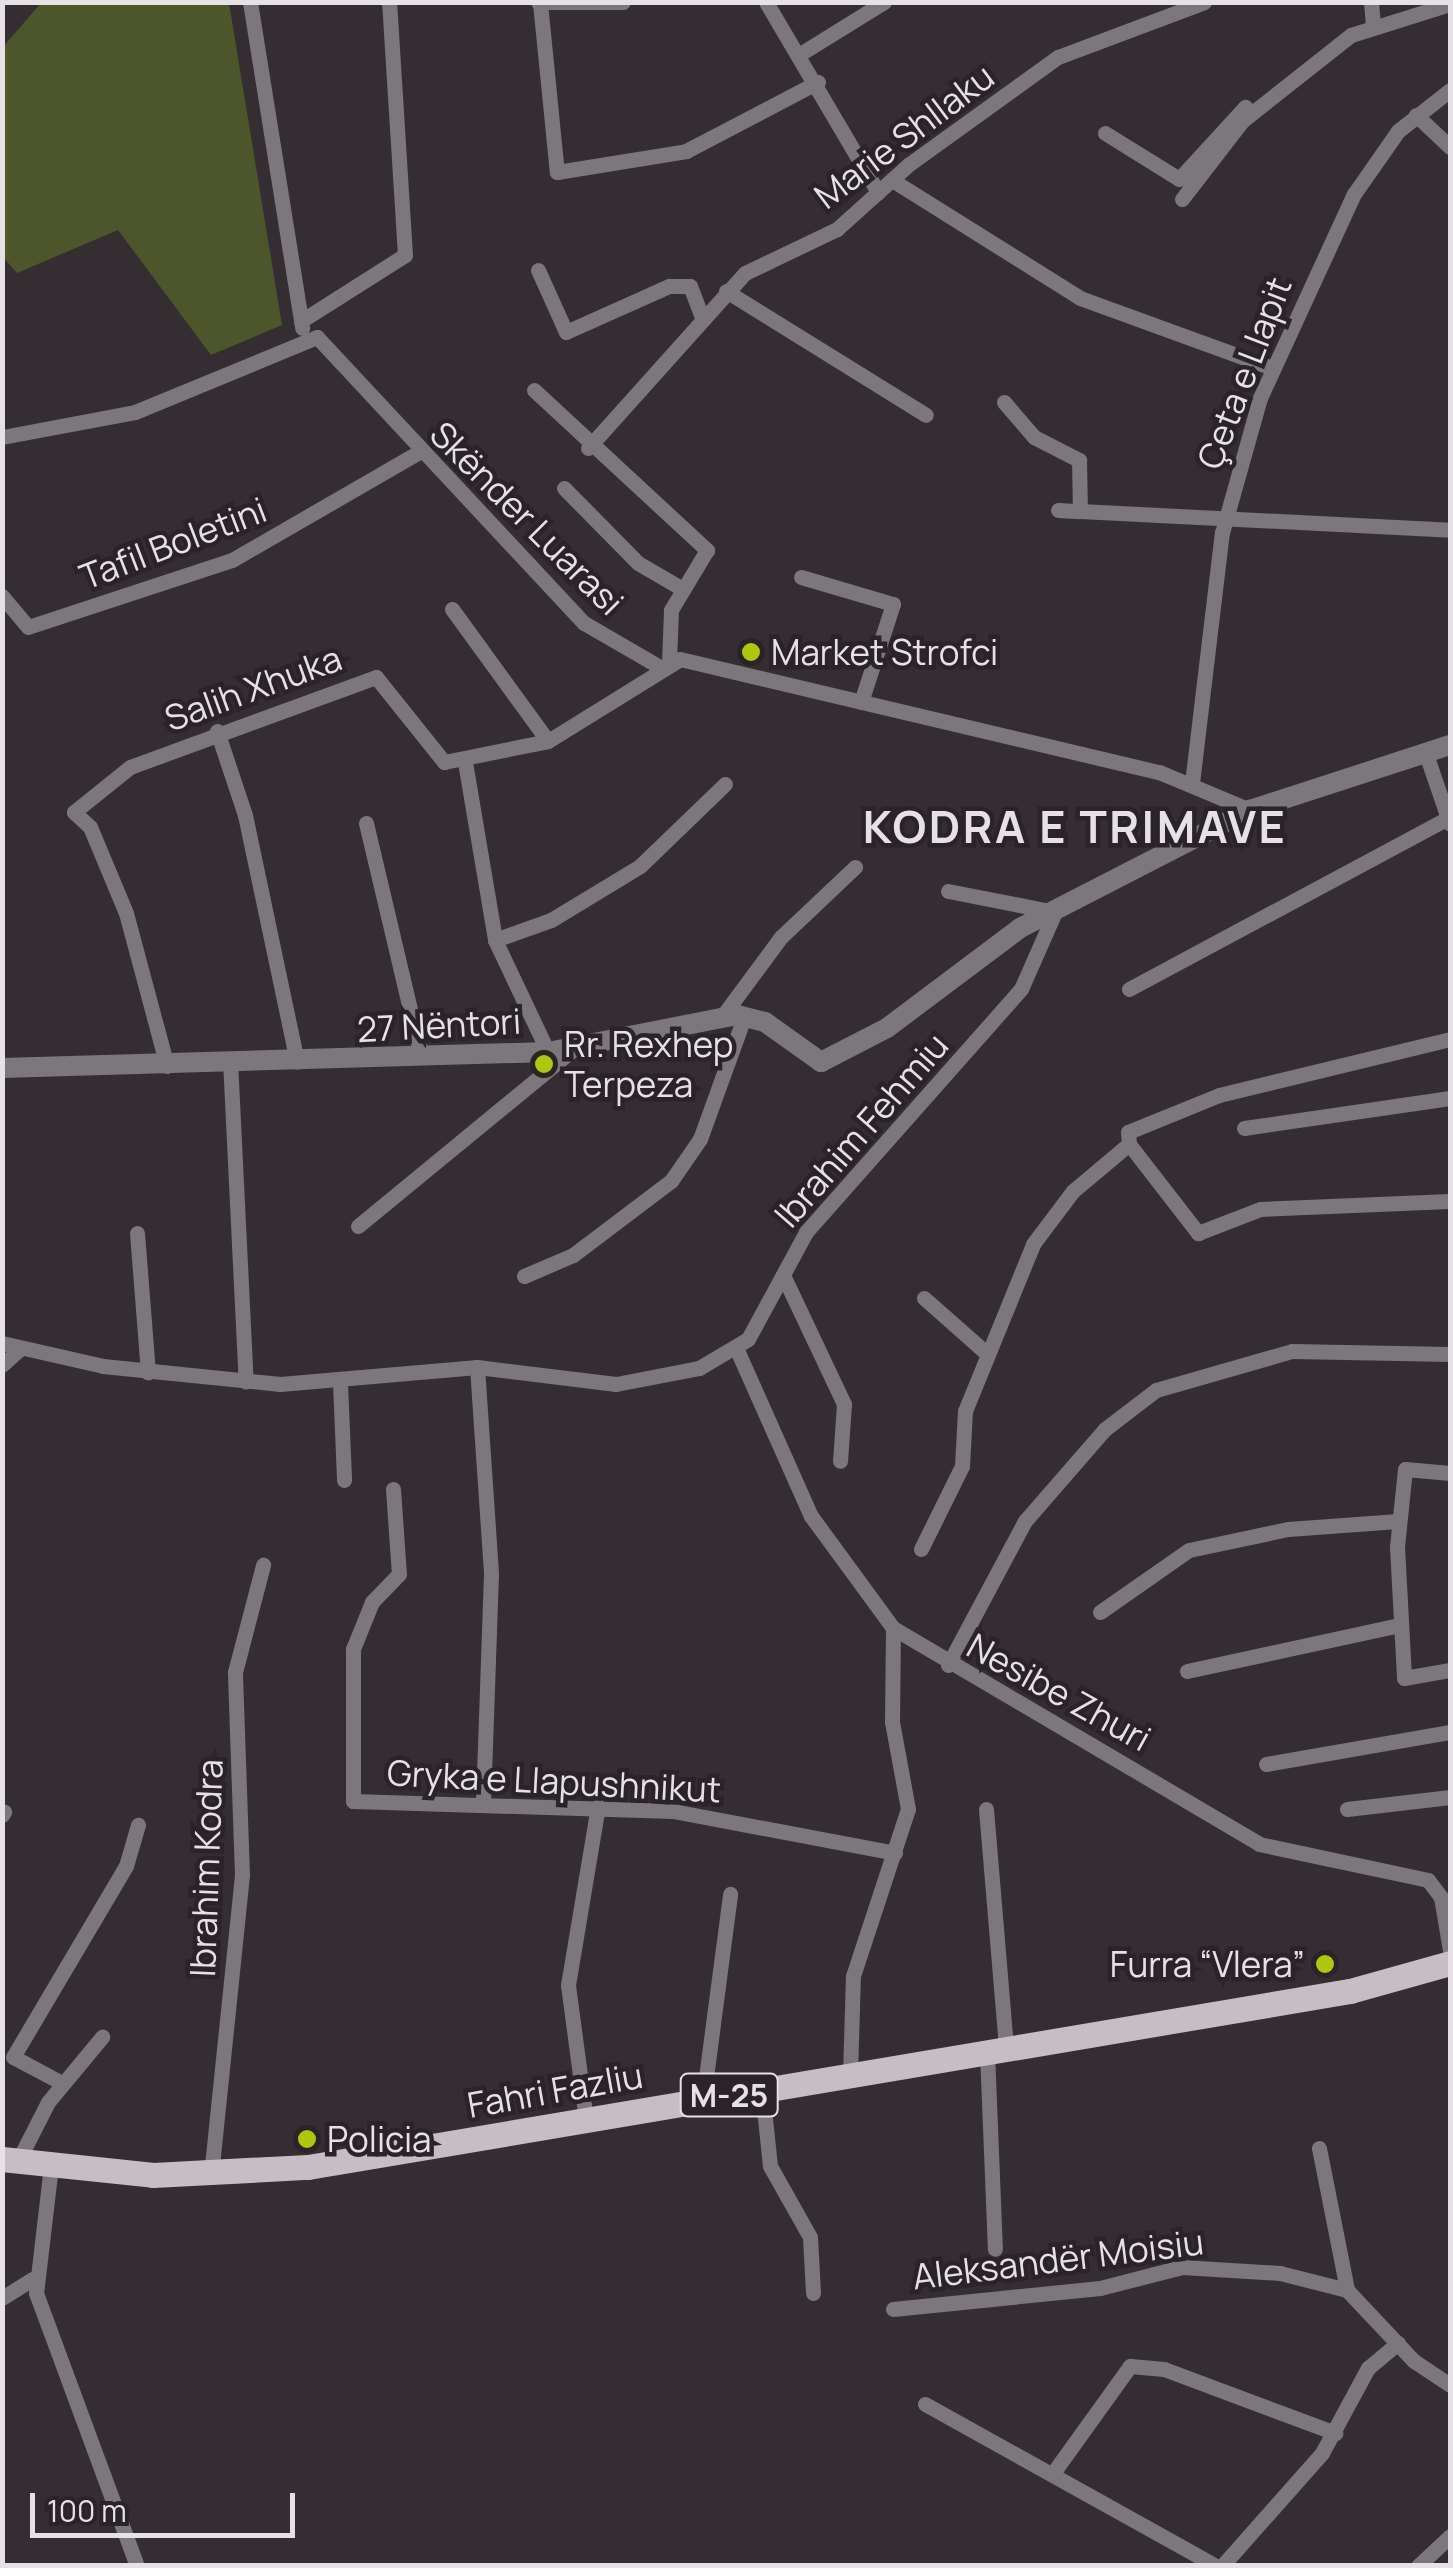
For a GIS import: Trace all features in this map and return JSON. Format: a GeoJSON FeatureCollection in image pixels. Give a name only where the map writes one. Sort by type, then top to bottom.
{"type":"FeatureCollection","features":[{"type":"Feature","properties":{"kind":"main road","name":"Fahri Fazliu"},"geometry":{"type":"LineString","coordinates":[[10,2160],[211,2175],[586,2120],[1350,1991],[1450,1962]]}},
{"type":"Feature","properties":{"kind":"street"},"geometry":{"type":"LineString","coordinates":[[250,2],[303,329]]}},
{"type":"Feature","properties":{"kind":"street"},"geometry":{"type":"LineString","coordinates":[[2,437],[135,412],[303,329],[405,255],[389,2]]}},
{"type":"Feature","properties":{"kind":"street"},"geometry":{"type":"LineString","coordinates":[[623,2],[539,3],[557,172],[686,151],[818,82]]}},
{"type":"Feature","properties":{"kind":"street"},"geometry":{"type":"LineString","coordinates":[[766,2],[818,82],[878,192]]}},
{"type":"Feature","properties":{"kind":"street"},"geometry":{"type":"LineString","coordinates":[[800,54],[884,2]]}},
{"type":"Feature","properties":{"kind":"street","name":"Marie Shllaku"},"geometry":{"type":"LineString","coordinates":[[588,448],[726,292],[838,229],[892,180],[1058,56],[1204,2]]}},
{"type":"Feature","properties":{"kind":"street"},"geometry":{"type":"LineString","coordinates":[[1371,2],[1373,25]]}},
{"type":"Feature","properties":{"kind":"street"},"geometry":{"type":"LineString","coordinates":[[1104,133],[1179,179],[1231,118],[1373,25],[1450,4]]}},
{"type":"Feature","properties":{"kind":"street"},"geometry":{"type":"LineString","coordinates":[[1182,199],[1218,146],[1300,75]]}},
{"type":"Feature","properties":{"kind":"street","name":"Çeta e Llapit"},"geometry":{"type":"LineString","coordinates":[[1192,783],[1226,515],[1272,368],[1354,194],[1416,115],[1450,90]]}},
{"type":"Feature","properties":{"kind":"street"},"geometry":{"type":"LineString","coordinates":[[1416,115],[1450,148]]}},
{"type":"Feature","properties":{"kind":"street"},"geometry":{"type":"LineString","coordinates":[[892,180],[1080,298],[1272,368]]}},
{"type":"Feature","properties":{"kind":"street"},"geometry":{"type":"LineString","coordinates":[[538,270],[566,332],[668,286],[690,286],[703,320]]}},
{"type":"Feature","properties":{"kind":"street"},"geometry":{"type":"LineString","coordinates":[[726,292],[926,415]]}},
{"type":"Feature","properties":{"kind":"street","name":"Skënder Luarasi"},"geometry":{"type":"LineString","coordinates":[[303,329],[325,343],[419,452],[602,638],[665,664],[861,702],[1192,783],[1250,810]]}},
{"type":"Feature","properties":{"kind":"street"},"geometry":{"type":"LineString","coordinates":[[534,390],[588,448],[707,550],[681,588],[665,664],[602,714],[548,740],[465,762],[496,940],[548,1052]]}},
{"type":"Feature","properties":{"kind":"street"},"geometry":{"type":"LineString","coordinates":[[1004,402],[1034,437],[1079,460],[1080,511]]}},
{"type":"Feature","properties":{"kind":"street","name":"Tafil Boletini"},"geometry":{"type":"LineString","coordinates":[[2,596],[28,627],[232,560],[419,452]]}},
{"type":"Feature","properties":{"kind":"street"},"geometry":{"type":"LineString","coordinates":[[564,488],[638,563],[681,588]]}},
{"type":"Feature","properties":{"kind":"street"},"geometry":{"type":"LineString","coordinates":[[1058,510],[1226,515],[1450,530]]}},
{"type":"Feature","properties":{"kind":"street"},"geometry":{"type":"LineString","coordinates":[[800,576],[893,604],[861,702]]}},
{"type":"Feature","properties":{"kind":"street"},"geometry":{"type":"LineString","coordinates":[[452,609],[548,740]]}},
{"type":"Feature","properties":{"kind":"street","name":"Salih Xhuka"},"geometry":{"type":"LineString","coordinates":[[167,1066],[126,913],[90,826],[74,812],[130,767],[217,731],[376,677],[444,762],[465,762]]}},
{"type":"Feature","properties":{"kind":"street"},"geometry":{"type":"LineString","coordinates":[[217,731],[245,814],[297,1062]]}},
{"type":"Feature","properties":{"kind":"street"},"geometry":{"type":"LineString","coordinates":[[524,1276],[581,1249],[670,1180],[700,1138],[745,1015],[821,1062],[887,1028],[997,942],[1250,810],[1450,745]]}},
{"type":"Feature","properties":{"kind":"street"},"geometry":{"type":"LineString","coordinates":[[1129,989],[1450,820],[1425,751]]}},
{"type":"Feature","properties":{"kind":"street"},"geometry":{"type":"LineString","coordinates":[[496,940],[551,920],[640,866],[725,784]]}},
{"type":"Feature","properties":{"kind":"street"},"geometry":{"type":"LineString","coordinates":[[366,824],[421,1056]]}},
{"type":"Feature","properties":{"kind":"street"},"geometry":{"type":"LineString","coordinates":[[722,1018],[781,936],[855,868]]}},
{"type":"Feature","properties":{"kind":"street"},"geometry":{"type":"LineString","coordinates":[[948,891],[1055,912]]}},
{"type":"Feature","properties":{"kind":"street","name":"Ibrahim Fehmiu"},"geometry":{"type":"LineString","coordinates":[[736,1350],[806,1232],[998,1023],[1055,912]]}},
{"type":"Feature","properties":{"kind":"street","name":"27 Nëntori"},"geometry":{"type":"LineString","coordinates":[[2,1068],[548,1052],[745,1015]]}},
{"type":"Feature","properties":{"kind":"street"},"geometry":{"type":"LineString","coordinates":[[921,1549],[962,1466],[961,1422],[985,1352],[1052,1215],[1129,1144],[1139,1125],[1206,1099],[1382,1048],[1450,1039]]}},
{"type":"Feature","properties":{"kind":"street"},"geometry":{"type":"LineString","coordinates":[[358,1226],[575,1048]]}},
{"type":"Feature","properties":{"kind":"street"},"geometry":{"type":"LineString","coordinates":[[230,1060],[246,1382]]}},
{"type":"Feature","properties":{"kind":"street"},"geometry":{"type":"LineString","coordinates":[[1244,1128],[1450,1098]]}},
{"type":"Feature","properties":{"kind":"street"},"geometry":{"type":"LineString","coordinates":[[1129,1144],[1198,1232],[1260,1209],[1450,1202]]}},
{"type":"Feature","properties":{"kind":"street"},"geometry":{"type":"LineString","coordinates":[[138,1233],[148,1373]]}},
{"type":"Feature","properties":{"kind":"street"},"geometry":{"type":"LineString","coordinates":[[784,1274],[844,1404],[840,1461]]}},
{"type":"Feature","properties":{"kind":"street"},"geometry":{"type":"LineString","coordinates":[[924,1298],[985,1352]]}},
{"type":"Feature","properties":{"kind":"street"},"geometry":{"type":"LineString","coordinates":[[2,1343],[148,1373],[246,1382],[340,1383],[476,1367],[648,1382],[736,1350]]}},
{"type":"Feature","properties":{"kind":"street"},"geometry":{"type":"LineString","coordinates":[[2,1365],[21,1348]]}},
{"type":"Feature","properties":{"kind":"street","name":"Nesibe Zhuri"},"geometry":{"type":"LineString","coordinates":[[736,1350],[811,1516],[893,1628],[948,1665],[1258,1844],[1428,1880],[1441,1897],[1450,1950]]}},
{"type":"Feature","properties":{"kind":"street"},"geometry":{"type":"LineString","coordinates":[[948,1665],[1025,1521],[1105,1430],[1156,1390],[1292,1350],[1450,1354]]}},
{"type":"Feature","properties":{"kind":"street"},"geometry":{"type":"LineString","coordinates":[[476,1367],[491,1574],[482,1801]]}},
{"type":"Feature","properties":{"kind":"street"},"geometry":{"type":"LineString","coordinates":[[340,1383],[344,1480]]}},
{"type":"Feature","properties":{"kind":"street"},"geometry":{"type":"LineString","coordinates":[[1450,1474],[1406,1468],[1398,1520],[1404,1678],[1450,1670]]}},
{"type":"Feature","properties":{"kind":"street","name":"Gryka e Llapushnikut"},"geometry":{"type":"LineString","coordinates":[[393,1489],[399,1574],[372,1602],[353,1649],[354,1801],[598,1806],[739,1820],[895,1853]]}},
{"type":"Feature","properties":{"kind":"street"},"geometry":{"type":"LineString","coordinates":[[1100,1612],[1190,1550],[1288,1528],[1398,1520]]}},
{"type":"Feature","properties":{"kind":"street","name":"Ibrahim Kodra"},"geometry":{"type":"LineString","coordinates":[[211,2175],[242,1875],[235,1672],[263,1565]]}},
{"type":"Feature","properties":{"kind":"street"},"geometry":{"type":"LineString","coordinates":[[1187,1671],[1400,1625]]}},
{"type":"Feature","properties":{"kind":"street"},"geometry":{"type":"LineString","coordinates":[[850,2075],[853,1976],[908,1810],[892,1722],[893,1628]]}},
{"type":"Feature","properties":{"kind":"street"},"geometry":{"type":"LineString","coordinates":[[1266,1764],[1450,1732]]}},
{"type":"Feature","properties":{"kind":"street"},"geometry":{"type":"LineString","coordinates":[[1347,1809],[1450,1797]]}},
{"type":"Feature","properties":{"kind":"street"},"geometry":{"type":"LineString","coordinates":[[586,2120],[568,1985],[598,1806]]}},
{"type":"Feature","properties":{"kind":"street"},"geometry":{"type":"LineString","coordinates":[[986,1809],[996,2050],[994,2250]]}},
{"type":"Feature","properties":{"kind":"street"},"geometry":{"type":"LineString","coordinates":[[62,2083],[13,2057],[126,1866],[138,1825]]}},
{"type":"Feature","properties":{"kind":"street"},"geometry":{"type":"LineString","coordinates":[[703,2100],[730,1894]]}},
{"type":"Feature","properties":{"kind":"street"},"geometry":{"type":"LineString","coordinates":[[10,2160],[62,2083],[102,2038]]}},
{"type":"Feature","properties":{"kind":"street"},"geometry":{"type":"LineString","coordinates":[[762,2090],[770,2166],[810,2237],[813,2293]]}},
{"type":"Feature","properties":{"kind":"street"},"geometry":{"type":"LineString","coordinates":[[1319,2148],[1347,2290],[1398,2343],[1450,2385]]}},
{"type":"Feature","properties":{"kind":"street"},"geometry":{"type":"LineString","coordinates":[[51,2166],[33,2279],[137,2566]]}},
{"type":"Feature","properties":{"kind":"street","name":"Aleksandër Moisiu"},"geometry":{"type":"LineString","coordinates":[[894,2310],[1100,2288],[1182,2267],[1280,2273],[1347,2290]]}},
{"type":"Feature","properties":{"kind":"street"},"geometry":{"type":"LineString","coordinates":[[2,2298],[33,2279]]}},
{"type":"Feature","properties":{"kind":"street"},"geometry":{"type":"LineString","coordinates":[[925,2404],[1219,2566],[1335,2434],[1368,2368],[1398,2343]]}},
{"type":"Feature","properties":{"kind":"street"},"geometry":{"type":"LineString","coordinates":[[1054,2474],[1120,2374],[1130,2366],[1164,2370],[1335,2434]]}},
{"type":"Feature","properties":{"kind":"street"},"geometry":{"type":"LineString","coordinates":[[1418,2566],[1450,2536]]}},
{"type":"Feature","properties":{"kind":"green space"},"geometry":{"type":"Polygon","coordinates":[[[41,3],[229,3],[282,325],[211,355],[118,230],[17,273],[3,257],[3,47],[41,3]]]}},
{"type":"Feature","properties":{"kind":"place","name":"Market Strofci"},"geometry":{"type":"Point","coordinates":[751,652]}},
{"type":"Feature","properties":{"kind":"place","name":"Rr. Rexhep Terpeza"},"geometry":{"type":"Point","coordinates":[544,1064]}},
{"type":"Feature","properties":{"kind":"place","name":"Furra “Vlera”"},"geometry":{"type":"Point","coordinates":[1325,1964]}},
{"type":"Feature","properties":{"kind":"place","name":"Policia"},"geometry":{"type":"Point","coordinates":[307,2139]}},
{"type":"Feature","properties":{"kind":"district","name":"KODRA E TRIMAVE"},"geometry":{"type":"Point","coordinates":[1075,827]}}]}
